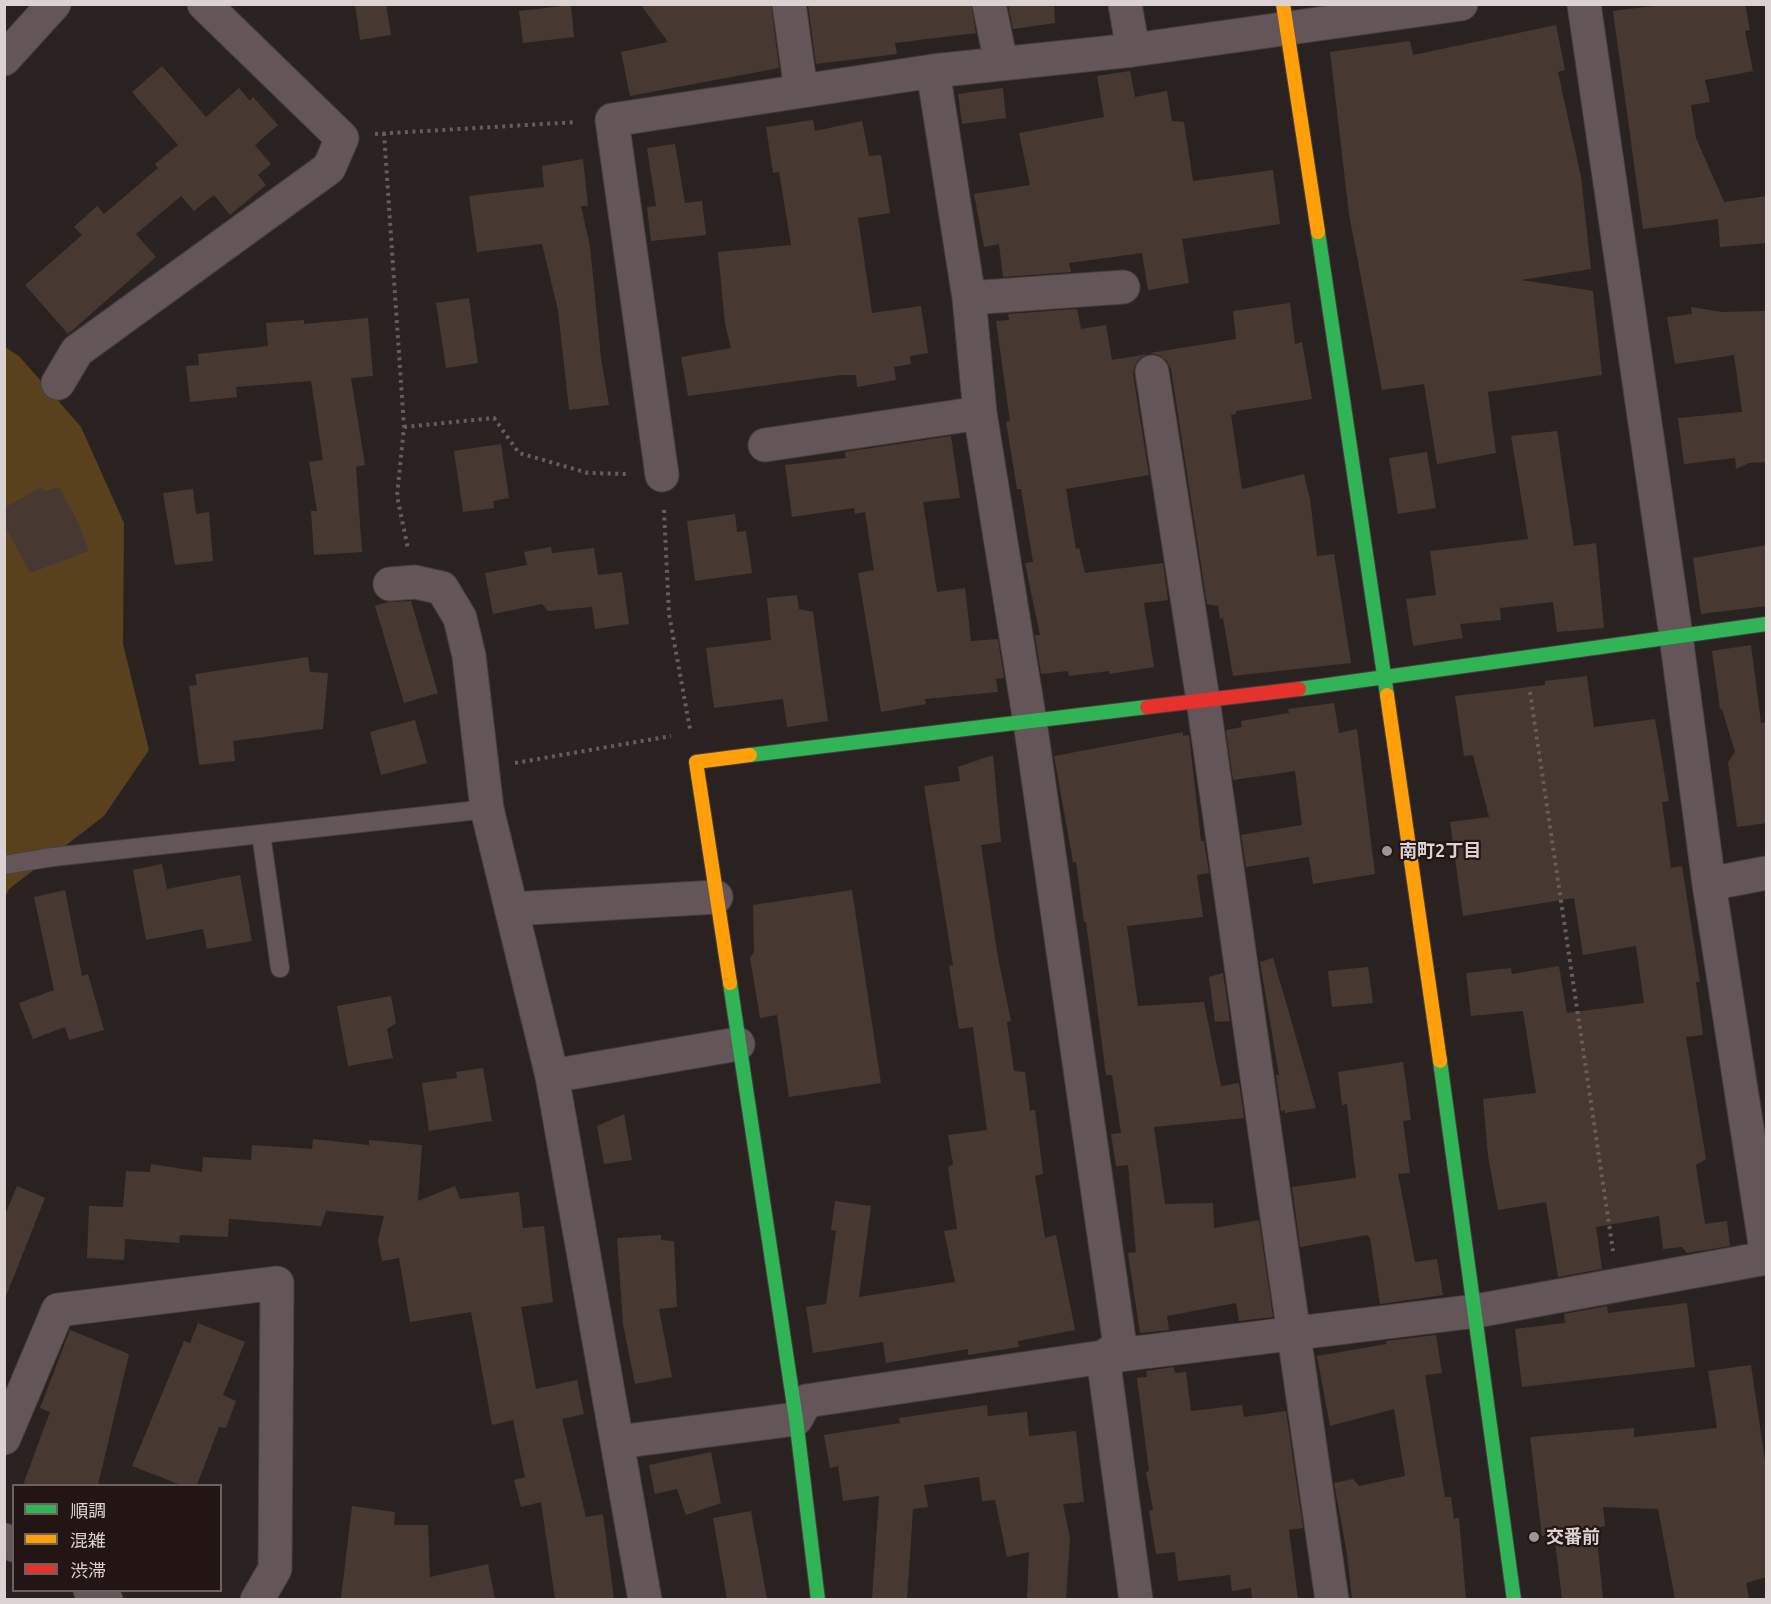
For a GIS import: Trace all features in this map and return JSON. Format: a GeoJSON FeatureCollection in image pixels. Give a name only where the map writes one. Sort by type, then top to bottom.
{"type":"FeatureCollection","features":[{"type":"Feature","properties":{"kind":"street"},"geometry":{"type":"LineString","coordinates":[[4,59],[54,4]]}},
{"type":"Feature","properties":{"kind":"street"},"geometry":{"type":"LineString","coordinates":[[58,383],[77,351],[329,168],[342,138],[204,4]]}},
{"type":"Feature","properties":{"kind":"street"},"geometry":{"type":"LineString","coordinates":[[789,4],[801,91]]}},
{"type":"Feature","properties":{"kind":"street"},"geometry":{"type":"LineString","coordinates":[[989,4],[1001,63]]}},
{"type":"Feature","properties":{"kind":"street"},"geometry":{"type":"LineString","coordinates":[[1125,4],[1133,50]]}},
{"type":"Feature","properties":{"kind":"street"},"geometry":{"type":"LineString","coordinates":[[1584,4],[1676,636],[1709,884],[1767,1250]]}},
{"type":"Feature","properties":{"kind":"street"},"geometry":{"type":"LineString","coordinates":[[662,475],[612,120],[933,71],[1133,50],[1286,16],[1453,5]]}},
{"type":"Feature","properties":{"kind":"street"},"geometry":{"type":"LineString","coordinates":[[1286,16],[1385,678],[1476,1311],[1514,1599]]}},
{"type":"Feature","properties":{"kind":"street"},"geometry":{"type":"LineString","coordinates":[[933,71],[969,298],[980,413],[1030,722],[1120,1346],[1103,1357]]}},
{"type":"Feature","properties":{"kind":"street"},"geometry":{"type":"LineString","coordinates":[[969,298],[1123,287]]}},
{"type":"Feature","properties":{"kind":"street"},"geometry":{"type":"LineString","coordinates":[[1152,372],[1203,700],[1332,1599]]}},
{"type":"Feature","properties":{"kind":"street"},"geometry":{"type":"LineString","coordinates":[[765,445],[980,413]]}},
{"type":"Feature","properties":{"kind":"street"},"geometry":{"type":"LineString","coordinates":[[403,583],[442,588],[460,618],[469,656],[487,809],[552,1076],[645,1599]]}},
{"type":"Feature","properties":{"kind":"street"},"geometry":{"type":"LineString","coordinates":[[818,1599],[796,1419],[696,762],[1385,678],[1767,624]]}},
{"type":"Feature","properties":{"kind":"street"},"geometry":{"type":"LineString","coordinates":[[1709,884],[1767,873]]}},
{"type":"Feature","properties":{"kind":"street"},"geometry":{"type":"LineString","coordinates":[[511,909],[716,897]]}},
{"type":"Feature","properties":{"kind":"street"},"geometry":{"type":"LineString","coordinates":[[552,1076],[738,1044]]}},
{"type":"Feature","properties":{"kind":"street"},"geometry":{"type":"LineString","coordinates":[[796,1419],[806,1401],[1103,1357],[1476,1311],[1767,1258]]}},
{"type":"Feature","properties":{"kind":"street"},"geometry":{"type":"LineString","coordinates":[[4,1437],[58,1310],[278,1283],[275,1569],[257,1599]]}},
{"type":"Feature","properties":{"kind":"street"},"geometry":{"type":"LineString","coordinates":[[1103,1357],[1136,1599]]}},
{"type":"Feature","properties":{"kind":"street"},"geometry":{"type":"LineString","coordinates":[[618,1442],[796,1419]]}},
{"type":"Feature","properties":{"kind":"lane"},"geometry":{"type":"LineString","coordinates":[[4,865],[53,857],[487,809]]}},
{"type":"Feature","properties":{"kind":"lane"},"geometry":{"type":"LineString","coordinates":[[261,834],[280,968]]}},
{"type":"Feature","properties":{"kind":"path"},"geometry":{"type":"LineString","coordinates":[[342,138],[384,133],[612,120]]}},
{"type":"Feature","properties":{"kind":"path"},"geometry":{"type":"LineString","coordinates":[[384,133],[404,428],[397,496],[403,583]]}},
{"type":"Feature","properties":{"kind":"path"},"geometry":{"type":"LineString","coordinates":[[404,428],[494,418],[519,453],[588,473],[662,475],[669,614],[696,762]]}},
{"type":"Feature","properties":{"kind":"path"},"geometry":{"type":"LineString","coordinates":[[1525,657],[1618,1285]]}},
{"type":"Feature","properties":{"kind":"path"},"geometry":{"type":"LineString","coordinates":[[482,769],[691,732]]}},
{"type":"Feature","properties":{"kind":"shaded area"},"geometry":{"type":"Polygon","coordinates":[[[5,347],[19,356],[81,427],[124,523],[123,644],[149,750],[104,816],[9,889],[5,897],[5,347]]]}},
{"type":"Feature","properties":{"kind":"building"},"geometry":{"type":"Polygon","coordinates":[[[355,4],[386,4],[391,35],[360,40],[355,4]]]}},
{"type":"Feature","properties":{"kind":"building"},"geometry":{"type":"Polygon","coordinates":[[[640,4],[771,4],[779,68],[630,96],[621,52],[668,42],[640,4]]]}},
{"type":"Feature","properties":{"kind":"building"},"geometry":{"type":"Polygon","coordinates":[[[808,4],[971,4],[976,33],[895,43],[897,54],[816,64],[808,4]]]}},
{"type":"Feature","properties":{"kind":"building"},"geometry":{"type":"Polygon","coordinates":[[[1008,4],[1054,4],[1055,23],[1013,29],[1008,4]]]}},
{"type":"Feature","properties":{"kind":"building"},"geometry":{"type":"Polygon","coordinates":[[[1668,4],[1745,4],[1750,30],[1745,31],[1753,71],[1705,80],[1710,102],[1691,105],[1696,138],[1724,202],[1767,196],[1767,243],[1720,247],[1718,219],[1643,229],[1613,11],[1668,4]]]}},
{"type":"Feature","properties":{"kind":"building"},"geometry":{"type":"Polygon","coordinates":[[[571,5],[574,37],[523,43],[519,11],[571,5]]]}},
{"type":"Feature","properties":{"kind":"building"},"geometry":{"type":"Polygon","coordinates":[[[1556,25],[1565,70],[1558,72],[1581,177],[1591,269],[1521,280],[1593,291],[1602,375],[1488,392],[1496,453],[1437,464],[1424,384],[1382,390],[1349,214],[1330,52],[1410,41],[1413,55],[1556,25]]]}},
{"type":"Feature","properties":{"kind":"building"},"geometry":{"type":"Polygon","coordinates":[[[162,66],[206,117],[239,88],[250,101],[253,97],[278,125],[255,145],[271,164],[258,175],[266,185],[230,215],[214,195],[194,211],[181,196],[136,234],[156,257],[68,334],[25,285],[82,235],[74,227],[97,206],[104,214],[158,168],[155,164],[178,145],[132,92],[162,66]]]}},
{"type":"Feature","properties":{"kind":"building"},"geometry":{"type":"Polygon","coordinates":[[[1130,71],[1135,97],[1167,91],[1172,121],[1184,122],[1193,181],[1273,170],[1280,224],[1182,239],[1189,283],[1148,290],[1142,253],[1069,263],[1071,272],[1003,277],[999,244],[984,247],[974,194],[1030,185],[1019,133],[1104,117],[1097,76],[1130,71]]]}},
{"type":"Feature","properties":{"kind":"building"},"geometry":{"type":"Polygon","coordinates":[[[1003,88],[1006,118],[962,124],[958,94],[1003,88]]]}},
{"type":"Feature","properties":{"kind":"building"},"geometry":{"type":"Polygon","coordinates":[[[813,120],[815,131],[862,121],[869,156],[881,155],[890,213],[858,218],[872,313],[921,306],[928,353],[910,356],[911,364],[894,367],[896,380],[857,387],[856,375],[841,375],[688,396],[681,357],[731,348],[725,324],[718,252],[791,245],[779,172],[773,173],[766,127],[813,120]]]}},
{"type":"Feature","properties":{"kind":"building"},"geometry":{"type":"Polygon","coordinates":[[[675,144],[685,203],[702,201],[706,235],[651,241],[647,207],[656,206],[647,148],[675,144]]]}},
{"type":"Feature","properties":{"kind":"building"},"geometry":{"type":"Polygon","coordinates":[[[583,159],[588,206],[581,206],[590,246],[601,358],[609,405],[569,410],[558,310],[542,244],[477,252],[469,196],[544,187],[542,166],[583,159]]]}},
{"type":"Feature","properties":{"kind":"building"},"geometry":{"type":"Polygon","coordinates":[[[469,298],[478,363],[446,368],[436,303],[469,298]]]}},
{"type":"Feature","properties":{"kind":"building"},"geometry":{"type":"Polygon","coordinates":[[[1290,303],[1295,344],[1302,342],[1312,399],[1236,411],[1236,414],[1231,415],[1242,489],[1304,474],[1310,499],[1317,556],[1334,554],[1351,663],[1233,676],[1223,618],[1220,619],[1218,606],[1207,604],[1171,369],[1166,360],[1150,353],[1236,339],[1233,311],[1290,303]]]}},
{"type":"Feature","properties":{"kind":"building"},"geometry":{"type":"Polygon","coordinates":[[[1691,307],[1723,312],[1767,311],[1767,462],[1749,463],[1736,469],[1735,458],[1684,464],[1678,418],[1742,412],[1734,355],[1675,364],[1667,317],[1692,314],[1691,307]]]}},
{"type":"Feature","properties":{"kind":"building"},"geometry":{"type":"Polygon","coordinates":[[[1077,309],[1081,329],[1106,325],[1112,360],[1148,354],[1140,358],[1133,374],[1149,475],[1066,489],[1076,549],[1079,548],[1085,573],[1163,563],[1168,600],[1144,603],[1154,667],[1110,674],[1109,671],[1069,676],[1068,671],[1041,674],[1035,635],[1040,635],[1025,563],[1033,562],[1021,489],[1017,489],[1006,422],[1010,421],[996,321],[1009,320],[1008,314],[1077,309]]]}},
{"type":"Feature","properties":{"kind":"building"},"geometry":{"type":"Polygon","coordinates":[[[368,318],[373,376],[351,378],[365,465],[356,467],[362,552],[314,555],[311,511],[317,511],[309,462],[323,460],[311,381],[236,387],[237,397],[190,402],[186,366],[199,365],[198,354],[268,346],[266,323],[304,320],[304,324],[368,318]]]}},
{"type":"Feature","properties":{"kind":"building"},"geometry":{"type":"Polygon","coordinates":[[[1557,431],[1574,546],[1596,543],[1604,628],[1557,632],[1553,602],[1500,608],[1501,620],[1460,624],[1463,638],[1413,646],[1406,599],[1436,595],[1430,551],[1528,539],[1511,436],[1557,431]]]}},
{"type":"Feature","properties":{"kind":"building"},"geometry":{"type":"Polygon","coordinates":[[[951,436],[960,498],[923,502],[937,592],[965,588],[971,641],[998,639],[1004,678],[996,679],[998,692],[925,699],[926,704],[881,712],[858,573],[874,570],[865,512],[855,514],[854,508],[792,517],[785,465],[846,458],[845,452],[951,436]]]}},
{"type":"Feature","properties":{"kind":"building"},"geometry":{"type":"Polygon","coordinates":[[[501,444],[509,498],[493,501],[494,508],[463,512],[454,451],[501,444]]]}},
{"type":"Feature","properties":{"kind":"building"},"geometry":{"type":"Polygon","coordinates":[[[1427,452],[1436,508],[1398,514],[1389,458],[1427,452]]]}},
{"type":"Feature","properties":{"kind":"building"},"geometry":{"type":"Polygon","coordinates":[[[41,487],[45,491],[59,487],[78,522],[89,551],[30,573],[4,524],[4,508],[41,487]]]}},
{"type":"Feature","properties":{"kind":"building"},"geometry":{"type":"Polygon","coordinates":[[[193,489],[196,514],[209,512],[213,561],[175,565],[163,493],[193,489]]]}},
{"type":"Feature","properties":{"kind":"building"},"geometry":{"type":"Polygon","coordinates":[[[735,514],[737,532],[746,531],[752,573],[695,581],[687,521],[735,514]]]}},
{"type":"Feature","properties":{"kind":"building"},"geometry":{"type":"Polygon","coordinates":[[[1767,545],[1767,606],[1701,614],[1693,558],[1767,545]]]}},
{"type":"Feature","properties":{"kind":"building"},"geometry":{"type":"Polygon","coordinates":[[[551,547],[552,553],[594,548],[598,575],[622,572],[629,624],[595,629],[592,607],[548,611],[542,604],[493,614],[485,573],[527,565],[524,552],[551,547]]]}},
{"type":"Feature","properties":{"kind":"building"},"geometry":{"type":"Polygon","coordinates":[[[797,595],[799,609],[813,612],[828,721],[787,727],[783,699],[714,708],[706,648],[771,640],[767,598],[797,595]]]}},
{"type":"Feature","properties":{"kind":"building"},"geometry":{"type":"Polygon","coordinates":[[[411,601],[438,693],[404,703],[375,606],[388,602],[411,601]]]}},
{"type":"Feature","properties":{"kind":"building"},"geometry":{"type":"Polygon","coordinates":[[[1751,645],[1761,723],[1767,722],[1767,823],[1737,827],[1728,762],[1735,752],[1722,709],[1720,709],[1712,651],[1751,645]]]}},
{"type":"Feature","properties":{"kind":"building"},"geometry":{"type":"Polygon","coordinates":[[[308,657],[310,672],[328,673],[323,729],[233,741],[235,761],[199,765],[189,686],[197,685],[195,674],[308,657]]]}},
{"type":"Feature","properties":{"kind":"building"},"geometry":{"type":"Polygon","coordinates":[[[1587,676],[1594,727],[1655,719],[1669,801],[1662,802],[1671,868],[1682,866],[1700,982],[1696,982],[1703,1035],[1686,1037],[1706,1159],[1696,1165],[1705,1224],[1727,1221],[1730,1246],[1687,1253],[1682,1247],[1663,1249],[1659,1216],[1596,1227],[1602,1269],[1558,1277],[1546,1202],[1498,1210],[1488,1156],[1483,1099],[1536,1093],[1523,1011],[1471,1016],[1466,973],[1511,968],[1512,974],[1559,966],[1567,1013],[1644,1003],[1636,946],[1583,955],[1574,898],[1463,916],[1450,822],[1489,817],[1473,755],[1464,756],[1455,696],[1545,685],[1545,681],[1587,676]]]}},
{"type":"Feature","properties":{"kind":"building"},"geometry":{"type":"Polygon","coordinates":[[[1334,703],[1339,733],[1357,729],[1375,874],[1313,884],[1309,857],[1246,867],[1241,835],[1302,825],[1295,771],[1233,780],[1226,730],[1242,727],[1241,721],[1289,713],[1288,709],[1334,703]]]}},
{"type":"Feature","properties":{"kind":"building"},"geometry":{"type":"Polygon","coordinates":[[[415,720],[427,763],[381,775],[370,732],[415,720]]]}},
{"type":"Feature","properties":{"kind":"building"},"geometry":{"type":"Polygon","coordinates":[[[1183,732],[1183,736],[1189,735],[1201,841],[1204,841],[1209,873],[1197,875],[1203,917],[1127,926],[1138,1006],[1204,1002],[1221,1086],[1239,1083],[1244,1118],[1154,1127],[1165,1204],[1213,1203],[1214,1228],[1259,1220],[1273,1317],[1239,1321],[1236,1303],[1167,1316],[1169,1330],[1140,1333],[1128,1253],[1136,1252],[1128,1165],[1116,1166],[1111,1134],[1121,1133],[1112,1075],[1106,1075],[1086,922],[1084,922],[1076,862],[1073,862],[1054,756],[1183,732]]]}},
{"type":"Feature","properties":{"kind":"building"},"geometry":{"type":"Polygon","coordinates":[[[993,755],[1001,842],[981,845],[998,958],[1011,1021],[1007,1022],[1014,1071],[1025,1072],[1030,1111],[1035,1110],[1043,1174],[1035,1176],[1045,1238],[1056,1235],[1075,1330],[1018,1341],[1019,1347],[968,1355],[968,1349],[886,1363],[883,1342],[813,1353],[806,1307],[826,1304],[836,1231],[831,1230],[835,1201],[871,1206],[859,1297],[955,1282],[944,1231],[957,1229],[948,1167],[953,1164],[948,1135],[987,1130],[973,1027],[959,1029],[949,966],[953,965],[924,786],[960,781],[958,767],[993,755]]]}},
{"type":"Feature","properties":{"kind":"building"},"geometry":{"type":"Polygon","coordinates":[[[162,864],[167,889],[240,875],[252,941],[207,949],[203,929],[146,940],[133,870],[162,864]]]}},
{"type":"Feature","properties":{"kind":"building"},"geometry":{"type":"Polygon","coordinates":[[[65,890],[82,976],[88,974],[104,1030],[69,1040],[65,1027],[33,1039],[19,1003],[54,990],[34,897],[65,890]]]}},
{"type":"Feature","properties":{"kind":"building"},"geometry":{"type":"Polygon","coordinates":[[[852,890],[881,1083],[789,1097],[777,1015],[760,1018],[750,958],[754,952],[753,905],[852,890]]]}},
{"type":"Feature","properties":{"kind":"building"},"geometry":{"type":"Polygon","coordinates":[[[1273,958],[1316,1108],[1285,1113],[1285,1110],[1281,1111],[1276,1075],[1279,1075],[1260,962],[1273,958]]]}},
{"type":"Feature","properties":{"kind":"building"},"geometry":{"type":"Polygon","coordinates":[[[1368,967],[1373,1003],[1332,1007],[1328,971],[1368,967]]]}},
{"type":"Feature","properties":{"kind":"building"},"geometry":{"type":"Polygon","coordinates":[[[1223,973],[1230,1021],[1215,1022],[1209,977],[1223,973]]]}},
{"type":"Feature","properties":{"kind":"building"},"geometry":{"type":"Polygon","coordinates":[[[391,996],[396,1023],[387,1029],[393,1058],[348,1066],[337,1006],[391,996]]]}},
{"type":"Feature","properties":{"kind":"building"},"geometry":{"type":"Polygon","coordinates":[[[1403,1062],[1411,1120],[1403,1121],[1410,1173],[1398,1174],[1415,1262],[1437,1259],[1443,1295],[1380,1304],[1370,1238],[1367,1235],[1300,1247],[1292,1187],[1356,1178],[1347,1104],[1342,1105],[1338,1072],[1403,1062]]]}},
{"type":"Feature","properties":{"kind":"building"},"geometry":{"type":"Polygon","coordinates":[[[483,1068],[492,1121],[429,1131],[422,1083],[457,1078],[456,1072],[483,1068]]]}},
{"type":"Feature","properties":{"kind":"building"},"geometry":{"type":"Polygon","coordinates":[[[624,1114],[632,1160],[604,1164],[597,1126],[624,1114]]]}},
{"type":"Feature","properties":{"kind":"building"},"geometry":{"type":"Polygon","coordinates":[[[313,1139],[369,1145],[369,1140],[422,1145],[418,1201],[455,1186],[460,1199],[519,1192],[523,1228],[544,1226],[553,1302],[521,1307],[536,1389],[577,1380],[584,1414],[562,1419],[586,1517],[603,1514],[614,1599],[555,1599],[541,1502],[521,1507],[514,1480],[525,1477],[513,1420],[492,1425],[471,1312],[410,1322],[399,1258],[382,1261],[378,1240],[384,1216],[326,1211],[321,1226],[229,1219],[228,1237],[180,1235],[179,1243],[125,1239],[124,1260],[87,1258],[89,1206],[123,1207],[126,1171],[150,1172],[151,1164],[202,1172],[203,1157],[251,1160],[252,1145],[312,1149],[313,1139]]]}},
{"type":"Feature","properties":{"kind":"building"},"geometry":{"type":"Polygon","coordinates":[[[17,1186],[45,1198],[6,1296],[4,1217],[17,1186]]]}},
{"type":"Feature","properties":{"kind":"building"},"geometry":{"type":"Polygon","coordinates":[[[661,1235],[661,1240],[674,1241],[677,1307],[659,1309],[672,1377],[635,1384],[623,1324],[617,1238],[661,1235]]]}},
{"type":"Feature","properties":{"kind":"building"},"geometry":{"type":"Polygon","coordinates":[[[1687,1303],[1695,1367],[1522,1387],[1515,1329],[1565,1323],[1564,1314],[1607,1306],[1608,1313],[1687,1303]]]}},
{"type":"Feature","properties":{"kind":"building"},"geometry":{"type":"Polygon","coordinates":[[[198,1323],[245,1342],[223,1395],[236,1401],[226,1428],[219,1427],[197,1484],[178,1484],[132,1466],[184,1341],[190,1343],[198,1323]]]}},
{"type":"Feature","properties":{"kind":"building"},"geometry":{"type":"Polygon","coordinates":[[[70,1330],[129,1354],[98,1484],[23,1484],[50,1412],[40,1408],[70,1330]]]}},
{"type":"Feature","properties":{"kind":"building"},"geometry":{"type":"Polygon","coordinates":[[[1436,1335],[1442,1373],[1425,1375],[1445,1497],[1451,1497],[1454,1519],[1459,1518],[1466,1599],[1352,1599],[1347,1554],[1334,1483],[1353,1479],[1359,1486],[1405,1476],[1394,1409],[1330,1426],[1317,1356],[1387,1344],[1386,1341],[1436,1335]]]}},
{"type":"Feature","properties":{"kind":"building"},"geometry":{"type":"Polygon","coordinates":[[[1751,1365],[1767,1475],[1767,1577],[1746,1583],[1749,1599],[1675,1599],[1658,1509],[1603,1507],[1605,1526],[1596,1528],[1603,1599],[1562,1599],[1554,1534],[1542,1536],[1530,1437],[1634,1428],[1634,1437],[1717,1428],[1708,1371],[1751,1365]]]}},
{"type":"Feature","properties":{"kind":"building"},"geometry":{"type":"Polygon","coordinates":[[[1174,1367],[1175,1373],[1186,1372],[1191,1411],[1242,1405],[1244,1417],[1286,1411],[1303,1528],[1289,1530],[1298,1599],[1252,1599],[1251,1588],[1232,1591],[1230,1575],[1178,1581],[1175,1552],[1156,1554],[1149,1511],[1153,1510],[1146,1472],[1149,1471],[1137,1378],[1147,1377],[1146,1371],[1174,1367]]]}},
{"type":"Feature","properties":{"kind":"building"},"geometry":{"type":"Polygon","coordinates":[[[987,1405],[988,1416],[1027,1412],[1029,1436],[1076,1431],[1084,1502],[1063,1504],[1070,1538],[1066,1599],[1027,1599],[1029,1552],[1007,1557],[995,1500],[982,1501],[979,1477],[924,1485],[928,1507],[913,1509],[907,1599],[872,1599],[879,1496],[843,1501],[838,1466],[830,1468],[824,1435],[900,1423],[899,1418],[987,1405]]]}},
{"type":"Feature","properties":{"kind":"building"},"geometry":{"type":"Polygon","coordinates":[[[711,1452],[721,1503],[686,1515],[677,1489],[655,1494],[649,1465],[711,1452]]]}},
{"type":"Feature","properties":{"kind":"building"},"geometry":{"type":"Polygon","coordinates":[[[352,1506],[395,1512],[394,1525],[428,1525],[430,1577],[488,1564],[495,1599],[341,1599],[352,1506]]]}},
{"type":"Feature","properties":{"kind":"building"},"geometry":{"type":"Polygon","coordinates":[[[751,1511],[767,1599],[727,1599],[713,1518],[751,1511]]]}},
{"type":"Feature","properties":{"kind":"traffic: fast"},"geometry":{"type":"LineString","coordinates":[[1318,232],[1387,695]]}},
{"type":"Feature","properties":{"kind":"traffic: fast"},"geometry":{"type":"LineString","coordinates":[[1299,689],[1766,624]]}},
{"type":"Feature","properties":{"kind":"traffic: fast"},"geometry":{"type":"LineString","coordinates":[[750,755],[1147,707]]}},
{"type":"Feature","properties":{"kind":"traffic: fast"},"geometry":{"type":"LineString","coordinates":[[730,983],[796,1419],[818,1600]]}},
{"type":"Feature","properties":{"kind":"traffic: fast"},"geometry":{"type":"LineString","coordinates":[[1440,1061],[1514,1600]]}},
{"type":"Feature","properties":{"kind":"traffic: slow"},"geometry":{"type":"LineString","coordinates":[[1283,4],[1318,232]]}},
{"type":"Feature","properties":{"kind":"traffic: slow"},"geometry":{"type":"LineString","coordinates":[[1387,695],[1440,1061]]}},
{"type":"Feature","properties":{"kind":"traffic: slow"},"geometry":{"type":"LineString","coordinates":[[730,983],[696,762],[750,755]]}},
{"type":"Feature","properties":{"kind":"traffic: jam"},"geometry":{"type":"LineString","coordinates":[[1147,707],[1299,689]]}},
{"type":"Feature","properties":{"kind":"place","name":"南町2丁目"},"geometry":{"type":"Point","coordinates":[1387,851]}},
{"type":"Feature","properties":{"kind":"place","name":"交番前"},"geometry":{"type":"Point","coordinates":[1534,1537]}}]}
